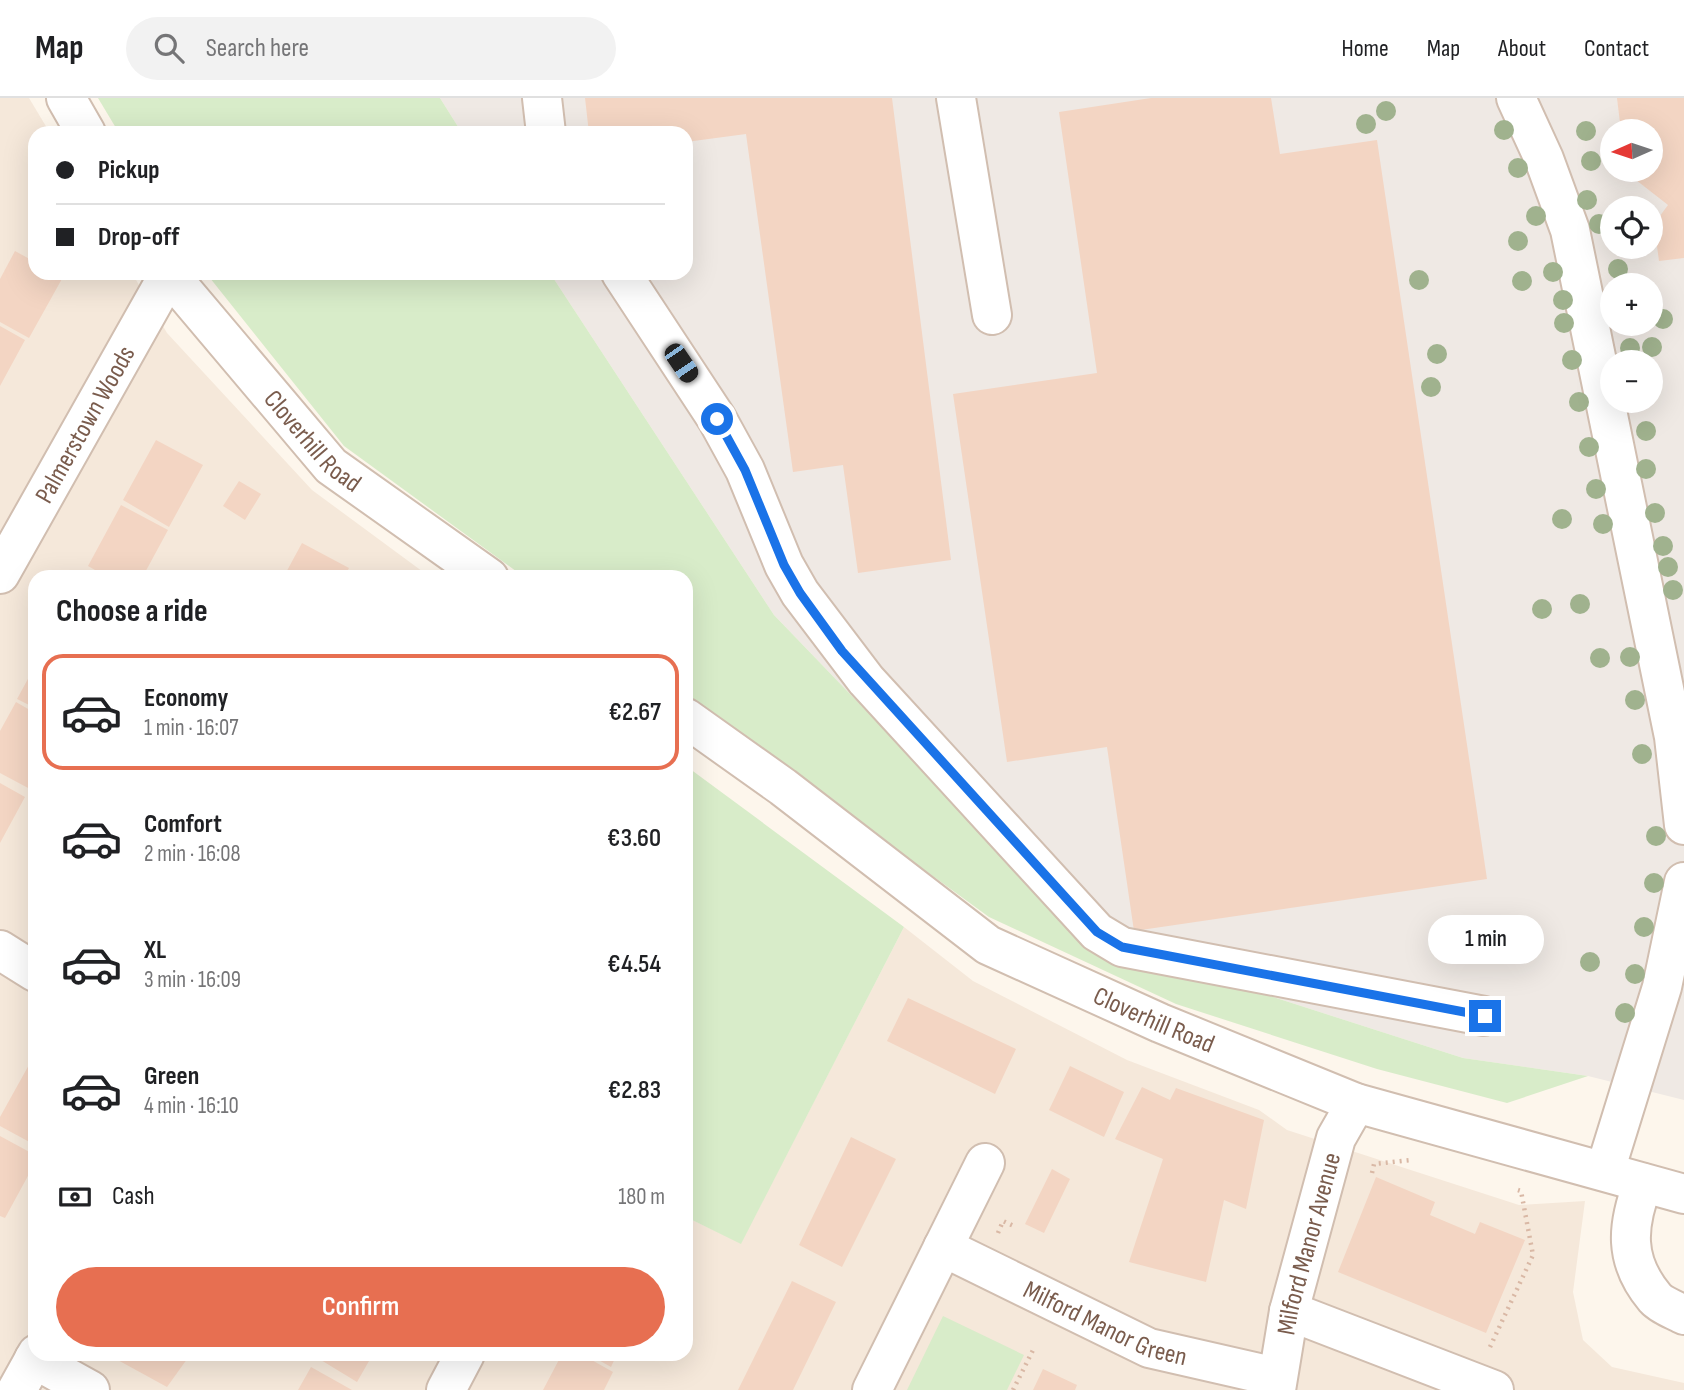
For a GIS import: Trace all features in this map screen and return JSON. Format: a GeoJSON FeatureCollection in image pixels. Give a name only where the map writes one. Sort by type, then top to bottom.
{"type":"FeatureCollection","features":[{"type":"Feature","properties":{"kind":"street"},"geometry":{"type":"LineString","coordinates":[[66,98],[82,126]]}},
{"type":"Feature","properties":{"kind":"street"},"geometry":{"type":"LineString","coordinates":[[542,98],[545,126]]}},
{"type":"Feature","properties":{"kind":"street"},"geometry":{"type":"LineString","coordinates":[[956,98],[992,315]]}},
{"type":"Feature","properties":{"kind":"street"},"geometry":{"type":"LineString","coordinates":[[1516,98],[1544,159],[1570,230],[1674,737],[1684,825]]}},
{"type":"Feature","properties":{"kind":"street","name":"Palmerstown Woods"},"geometry":{"type":"LineString","coordinates":[[0,575],[166,280]]}},
{"type":"Feature","properties":{"kind":"street","name":"Cloverhill Road"},"geometry":{"type":"LineString","coordinates":[[174,280],[331,466],[478,570]]}},
{"type":"Feature","properties":{"kind":"street"},"geometry":{"type":"LineString","coordinates":[[626,280],[717,419],[745,470],[784,565],[814,612],[866,680],[1097,932],[1122,947],[1485,1016]]}},
{"type":"Feature","properties":{"kind":"street","name":"Cloverhill Road"},"geometry":{"type":"LineString","coordinates":[[693,723],[783,787],[988,946],[1160,1023],[1356,1103],[1684,1194]]}},
{"type":"Feature","properties":{"kind":"street"},"geometry":{"type":"LineString","coordinates":[[1605,1171],[1662,986],[1684,882]]}},
{"type":"Feature","properties":{"kind":"street"},"geometry":{"type":"LineString","coordinates":[[0,950],[28,968]]}},
{"type":"Feature","properties":{"kind":"street","name":"Milford Manor Avenue"},"geometry":{"type":"LineString","coordinates":[[1276,1384],[1289,1311],[1336,1138],[1356,1103]]}},
{"type":"Feature","properties":{"kind":"street"},"geometry":{"type":"LineString","coordinates":[[872,1390],[985,1163]]}},
{"type":"Feature","properties":{"kind":"street"},"geometry":{"type":"LineString","coordinates":[[1643,1182],[1629,1223],[1633,1258],[1656,1300],[1684,1315]]}},
{"type":"Feature","properties":{"kind":"street","name":"Milford Manor Green"},"geometry":{"type":"LineString","coordinates":[[943,1247],[1149,1348],[1276,1384]]}},
{"type":"Feature","properties":{"kind":"street"},"geometry":{"type":"LineString","coordinates":[[1289,1311],[1493,1390]]}},
{"type":"Feature","properties":{"kind":"street"},"geometry":{"type":"LineString","coordinates":[[446,1390],[461,1361]]}},
{"type":"Feature","properties":{"kind":"street"},"geometry":{"type":"LineString","coordinates":[[29,1368],[90,1390]]}},
{"type":"Feature","properties":{"kind":"path"},"geometry":{"type":"LineString","coordinates":[[1372,1173],[1374,1164],[1422,1159]]}},
{"type":"Feature","properties":{"kind":"path"},"geometry":{"type":"LineString","coordinates":[[1488,1352],[1533,1255],[1521,1191],[1508,1187]]}},
{"type":"Feature","properties":{"kind":"path"},"geometry":{"type":"LineString","coordinates":[[1013,1390],[1034,1348]]}},
{"type":"Feature","properties":{"kind":"shaded area"},"geometry":{"type":"Polygon","coordinates":[[[0,98],[29,98],[46,126],[28,126],[28,280],[136,280],[167,333],[312,490],[421,570],[28,570],[28,1361],[693,1361],[693,1220],[741,1243],[904,927],[973,981],[1127,1060],[1259,1110],[1287,1130],[1519,1205],[1585,1201],[1573,1292],[1583,1340],[1612,1367],[1684,1383],[1684,1390],[0,1390],[0,98]]]}},
{"type":"Feature","properties":{"kind":"shaded area"},"geometry":{"type":"Polygon","coordinates":[[[440,98],[1684,98],[1684,1100],[1588,1076],[1463,1058],[1083,936],[774,615],[555,280],[693,280],[693,126],[458,126],[440,98]]]}},
{"type":"Feature","properties":{"kind":"green space"},"geometry":{"type":"Polygon","coordinates":[[[98,98],[440,98],[458,126],[115,126],[98,98]]]}},
{"type":"Feature","properties":{"kind":"green space"},"geometry":{"type":"Polygon","coordinates":[[[212,280],[555,280],[774,615],[1083,936],[1463,1058],[1588,1076],[1507,1103],[1377,1069],[1176,1004],[989,917],[693,701],[693,570],[514,570],[344,446],[212,280]]]}},
{"type":"Feature","properties":{"kind":"green space"},"geometry":{"type":"Polygon","coordinates":[[[693,771],[904,927],[741,1244],[693,1220],[693,771]]]}},
{"type":"Feature","properties":{"kind":"green space"},"geometry":{"type":"Polygon","coordinates":[[[943,1316],[1024,1355],[1007,1390],[907,1390],[943,1316]]]}},
{"type":"Feature","properties":{"kind":"building"},"geometry":{"type":"Polygon","coordinates":[[[585,98],[892,98],[951,560],[858,573],[843,465],[793,472],[746,134],[693,141],[693,126],[588,126],[585,98]]]}},
{"type":"Feature","properties":{"kind":"building"},"geometry":{"type":"Polygon","coordinates":[[[1151,98],[1271,98],[1280,154],[1377,140],[1487,879],[1134,931],[1107,747],[1007,762],[953,394],[1097,373],[1059,112],[1151,98]]]}},
{"type":"Feature","properties":{"kind":"building"},"geometry":{"type":"Polygon","coordinates":[[[1617,98],[1684,98],[1684,258],[1659,261],[1663,259],[1663,212],[1668,205],[1663,201],[1663,196],[1656,196],[1639,182],[1663,182],[1663,119],[1620,119],[1617,98]]]}},
{"type":"Feature","properties":{"kind":"building"},"geometry":{"type":"Polygon","coordinates":[[[15,251],[28,258],[28,280],[61,280],[29,338],[0,322],[0,279],[15,251]]]}},
{"type":"Feature","properties":{"kind":"building"},"geometry":{"type":"Polygon","coordinates":[[[0,326],[25,340],[0,386],[0,326]]]}},
{"type":"Feature","properties":{"kind":"building"},"geometry":{"type":"Polygon","coordinates":[[[156,440],[203,465],[169,527],[123,500],[156,440]]]}},
{"type":"Feature","properties":{"kind":"building"},"geometry":{"type":"Polygon","coordinates":[[[239,481],[261,494],[245,520],[223,506],[239,481]]]}},
{"type":"Feature","properties":{"kind":"building"},"geometry":{"type":"Polygon","coordinates":[[[121,505],[168,530],[146,570],[95,570],[88,566],[121,505]]]}},
{"type":"Feature","properties":{"kind":"building"},"geometry":{"type":"Polygon","coordinates":[[[302,543],[349,568],[348,570],[287,570],[302,543]]]}},
{"type":"Feature","properties":{"kind":"building"},"geometry":{"type":"Polygon","coordinates":[[[28,679],[28,704],[17,699],[28,679]]]}},
{"type":"Feature","properties":{"kind":"building"},"geometry":{"type":"Polygon","coordinates":[[[16,702],[28,709],[28,788],[0,773],[0,731],[16,702]]]}},
{"type":"Feature","properties":{"kind":"building"},"geometry":{"type":"Polygon","coordinates":[[[0,783],[25,797],[0,843],[0,783]]]}},
{"type":"Feature","properties":{"kind":"building"},"geometry":{"type":"Polygon","coordinates":[[[908,998],[1016,1049],[995,1094],[887,1041],[908,998]]]}},
{"type":"Feature","properties":{"kind":"building"},"geometry":{"type":"Polygon","coordinates":[[[1070,1066],[1124,1092],[1104,1137],[1049,1110],[1070,1066]]]}},
{"type":"Feature","properties":{"kind":"building"},"geometry":{"type":"Polygon","coordinates":[[[28,1067],[28,1141],[0,1126],[0,1117],[28,1067]]]}},
{"type":"Feature","properties":{"kind":"building"},"geometry":{"type":"Polygon","coordinates":[[[1142,1087],[1170,1100],[1176,1088],[1264,1120],[1246,1209],[1224,1200],[1206,1282],[1129,1262],[1163,1159],[1115,1139],[1142,1087]]]}},
{"type":"Feature","properties":{"kind":"building"},"geometry":{"type":"Polygon","coordinates":[[[0,1136],[28,1151],[28,1176],[5,1218],[0,1216],[0,1136]]]}},
{"type":"Feature","properties":{"kind":"building"},"geometry":{"type":"Polygon","coordinates":[[[851,1137],[896,1159],[842,1267],[799,1245],[851,1137]]]}},
{"type":"Feature","properties":{"kind":"building"},"geometry":{"type":"Polygon","coordinates":[[[1052,1169],[1070,1179],[1044,1233],[1025,1224],[1052,1169]]]}},
{"type":"Feature","properties":{"kind":"building"},"geometry":{"type":"Polygon","coordinates":[[[1376,1177],[1435,1202],[1430,1215],[1475,1234],[1480,1222],[1525,1240],[1486,1333],[1338,1272],[1376,1177]]]}},
{"type":"Feature","properties":{"kind":"building"},"geometry":{"type":"Polygon","coordinates":[[[792,1281],[836,1302],[793,1390],[738,1390],[792,1281]]]}},
{"type":"Feature","properties":{"kind":"building"},"geometry":{"type":"Polygon","coordinates":[[[119,1361],[186,1361],[167,1387],[119,1361]]]}},
{"type":"Feature","properties":{"kind":"building"},"geometry":{"type":"Polygon","coordinates":[[[322,1361],[369,1361],[357,1382],[322,1361]]]}},
{"type":"Feature","properties":{"kind":"building"},"geometry":{"type":"Polygon","coordinates":[[[558,1361],[593,1361],[613,1372],[604,1390],[543,1390],[558,1361]]]}},
{"type":"Feature","properties":{"kind":"building"},"geometry":{"type":"Polygon","coordinates":[[[600,1361],[614,1361],[611,1367],[600,1361]]]}},
{"type":"Feature","properties":{"kind":"building"},"geometry":{"type":"Polygon","coordinates":[[[311,1367],[352,1390],[298,1390],[311,1367]]]}},
{"type":"Feature","properties":{"kind":"building"},"geometry":{"type":"Polygon","coordinates":[[[1043,1369],[1077,1385],[1075,1390],[1033,1390],[1043,1369]]]}},
{"type":"Feature","properties":{"kind":"route"},"geometry":{"type":"LineString","coordinates":[[717,419],[745,470],[784,565],[800,593],[842,651],[1097,932],[1122,947],[1485,1016]]}}]}
